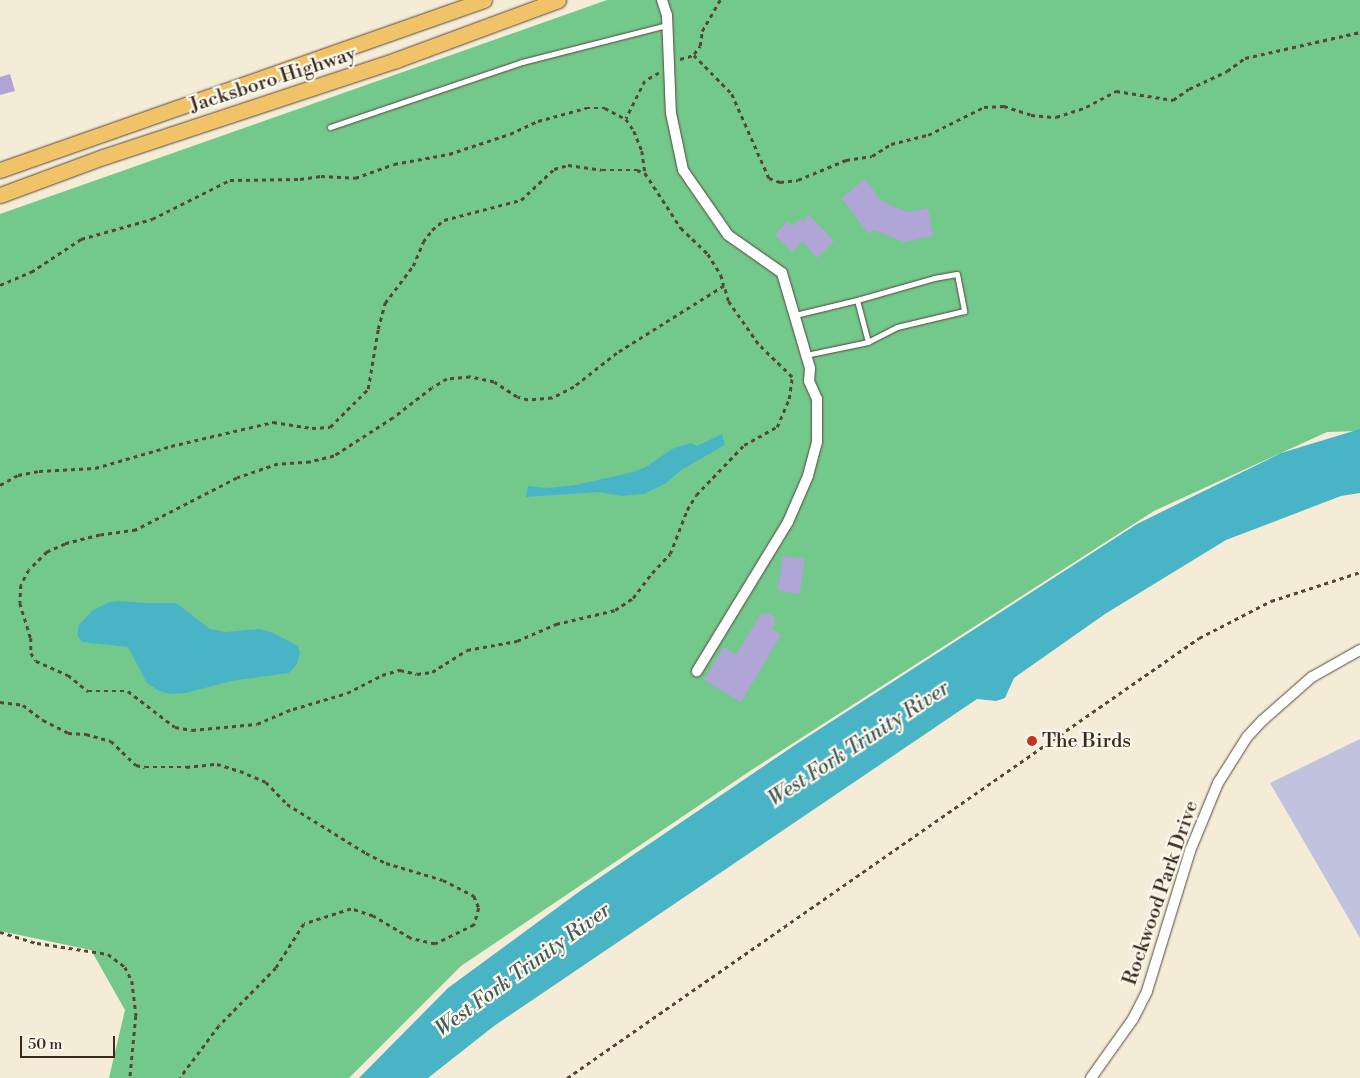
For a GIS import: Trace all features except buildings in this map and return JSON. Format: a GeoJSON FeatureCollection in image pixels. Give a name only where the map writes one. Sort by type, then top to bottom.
{"type":"FeatureCollection","features":[{"type":"Feature","properties":{"kind":"main road","name":"Jacksboro Highway"},"geometry":{"type":"LineString","coordinates":[[0,170],[484,0]]}},
{"type":"Feature","properties":{"kind":"main road","name":"Jacksboro Highway"},"geometry":{"type":"LineString","coordinates":[[0,195],[129,148],[396,60],[558,0]]}},
{"type":"Feature","properties":{"kind":"main road"},"geometry":{"type":"LineString","coordinates":[[122,126],[129,148]]}},
{"type":"Feature","properties":{"kind":"street"},"geometry":{"type":"LineString","coordinates":[[662,0],[667,15],[671,113],[683,170],[728,235],[782,273],[810,368],[810,381],[817,399],[817,442],[808,476],[788,522],[696,671]]}},
{"type":"Feature","properties":{"kind":"street","name":"Rockwood Park Drive"},"geometry":{"type":"LineString","coordinates":[[1091,1078],[1133,1019],[1147,991],[1190,851],[1218,784],[1247,737],[1312,676],[1360,650]]}},
{"type":"Feature","properties":{"kind":"lane"},"geometry":{"type":"LineString","coordinates":[[330,127],[522,62],[667,25]]}},
{"type":"Feature","properties":{"kind":"lane"},"geometry":{"type":"LineString","coordinates":[[795,315],[934,278],[957,274],[964,311],[897,327],[868,342],[806,355]]}},
{"type":"Feature","properties":{"kind":"lane"},"geometry":{"type":"LineString","coordinates":[[857,300],[868,342]]}},
{"type":"Feature","properties":{"kind":"path"},"geometry":{"type":"LineString","coordinates":[[626,119],[645,81],[679,59],[694,55],[700,46],[702,31],[720,0]]}},
{"type":"Feature","properties":{"kind":"path"},"geometry":{"type":"LineString","coordinates":[[694,55],[732,94],[768,178],[780,182],[798,180],[846,160],[872,156],[891,144],[928,135],[984,107],[1004,106],[1031,115],[1056,117],[1086,107],[1116,91],[1134,92],[1154,98],[1173,100],[1189,89],[1227,71],[1245,58],[1360,32]]}},
{"type":"Feature","properties":{"kind":"path"},"geometry":{"type":"LineString","coordinates":[[0,285],[32,272],[82,238],[134,226],[152,219],[230,180],[300,179],[321,176],[354,178],[394,164],[449,154],[510,134],[538,121],[586,108],[605,108],[626,119],[634,131],[642,151],[646,173],[681,228],[708,254],[721,275],[724,286],[728,301],[758,344],[792,377],[789,399],[777,427],[744,445],[696,495],[687,510],[670,554],[652,572],[633,598],[615,610],[556,624],[517,642],[467,650],[432,672],[418,674],[400,670],[382,674],[347,693],[293,709],[258,724],[192,730],[175,727],[128,691],[88,691],[68,675],[36,661],[32,653],[31,638],[20,603],[21,585],[29,570],[47,552],[65,544],[100,535],[136,530],[238,478],[278,464],[310,462],[334,456],[447,379],[470,377],[494,382],[517,397],[528,400],[552,398],[574,387],[617,353],[724,286]]}},
{"type":"Feature","properties":{"kind":"path"},"geometry":{"type":"LineString","coordinates":[[0,485],[18,475],[39,471],[95,468],[171,446],[273,422],[312,428],[330,427],[368,389],[378,330],[385,303],[413,266],[422,242],[444,220],[521,200],[554,169],[568,165],[602,170],[637,170],[646,173]]}},
{"type":"Feature","properties":{"kind":"path"},"geometry":{"type":"LineString","coordinates":[[567,1078],[1199,638],[1271,601],[1360,572]]}},
{"type":"Feature","properties":{"kind":"path"},"geometry":{"type":"LineString","coordinates":[[0,702],[23,706],[43,720],[68,732],[86,734],[111,741],[136,765],[146,767],[186,767],[217,764],[266,782],[287,804],[366,853],[386,863],[443,880],[474,896],[479,908],[474,925],[435,944],[410,938],[373,916],[351,909],[304,924],[276,968],[219,1026],[180,1078]]}},
{"type":"Feature","properties":{"kind":"path"},"geometry":{"type":"LineString","coordinates":[[0,932],[52,946],[108,954],[125,967],[132,981],[136,1016],[130,1078]]}},
{"type":"Feature","properties":{"kind":"shaded area"},"geometry":{"type":"Polygon","coordinates":[[[1360,739],[1360,938],[1270,783],[1360,739]]]}},
{"type":"Feature","properties":{"kind":"green space"},"geometry":{"type":"Polygon","coordinates":[[[607,0],[1360,0],[1360,431],[1327,432],[1154,511],[750,771],[461,966],[349,1078],[109,1078],[125,1010],[91,950],[0,931],[0,214],[607,0]]]}},
{"type":"Feature","properties":{"kind":"water","name":"West Fork Trinity River"},"geometry":{"type":"Polygon","coordinates":[[[1360,429],[1360,493],[1341,496],[1226,540],[1105,614],[1014,678],[1005,698],[996,701],[977,699],[494,1026],[428,1078],[359,1078],[448,988],[580,891],[795,745],[1137,524],[1281,453],[1360,429]]]}},
{"type":"Feature","properties":{"kind":"water"},"geometry":{"type":"Polygon","coordinates":[[[722,434],[725,445],[681,470],[666,483],[644,494],[622,496],[598,492],[526,497],[528,486],[547,488],[576,485],[633,472],[646,467],[672,449],[691,443],[697,446],[722,434]]]}},
{"type":"Feature","properties":{"kind":"water"},"geometry":{"type":"Polygon","coordinates":[[[110,602],[176,603],[210,629],[225,632],[259,629],[271,632],[298,646],[300,653],[297,664],[289,673],[231,681],[186,693],[171,694],[159,691],[147,683],[128,647],[82,642],[77,635],[79,625],[93,610],[110,602]]]}},
{"type":"Feature","properties":{"kind":"place","name":"The Birds"},"geometry":{"type":"Point","coordinates":[1032,741]}}]}
